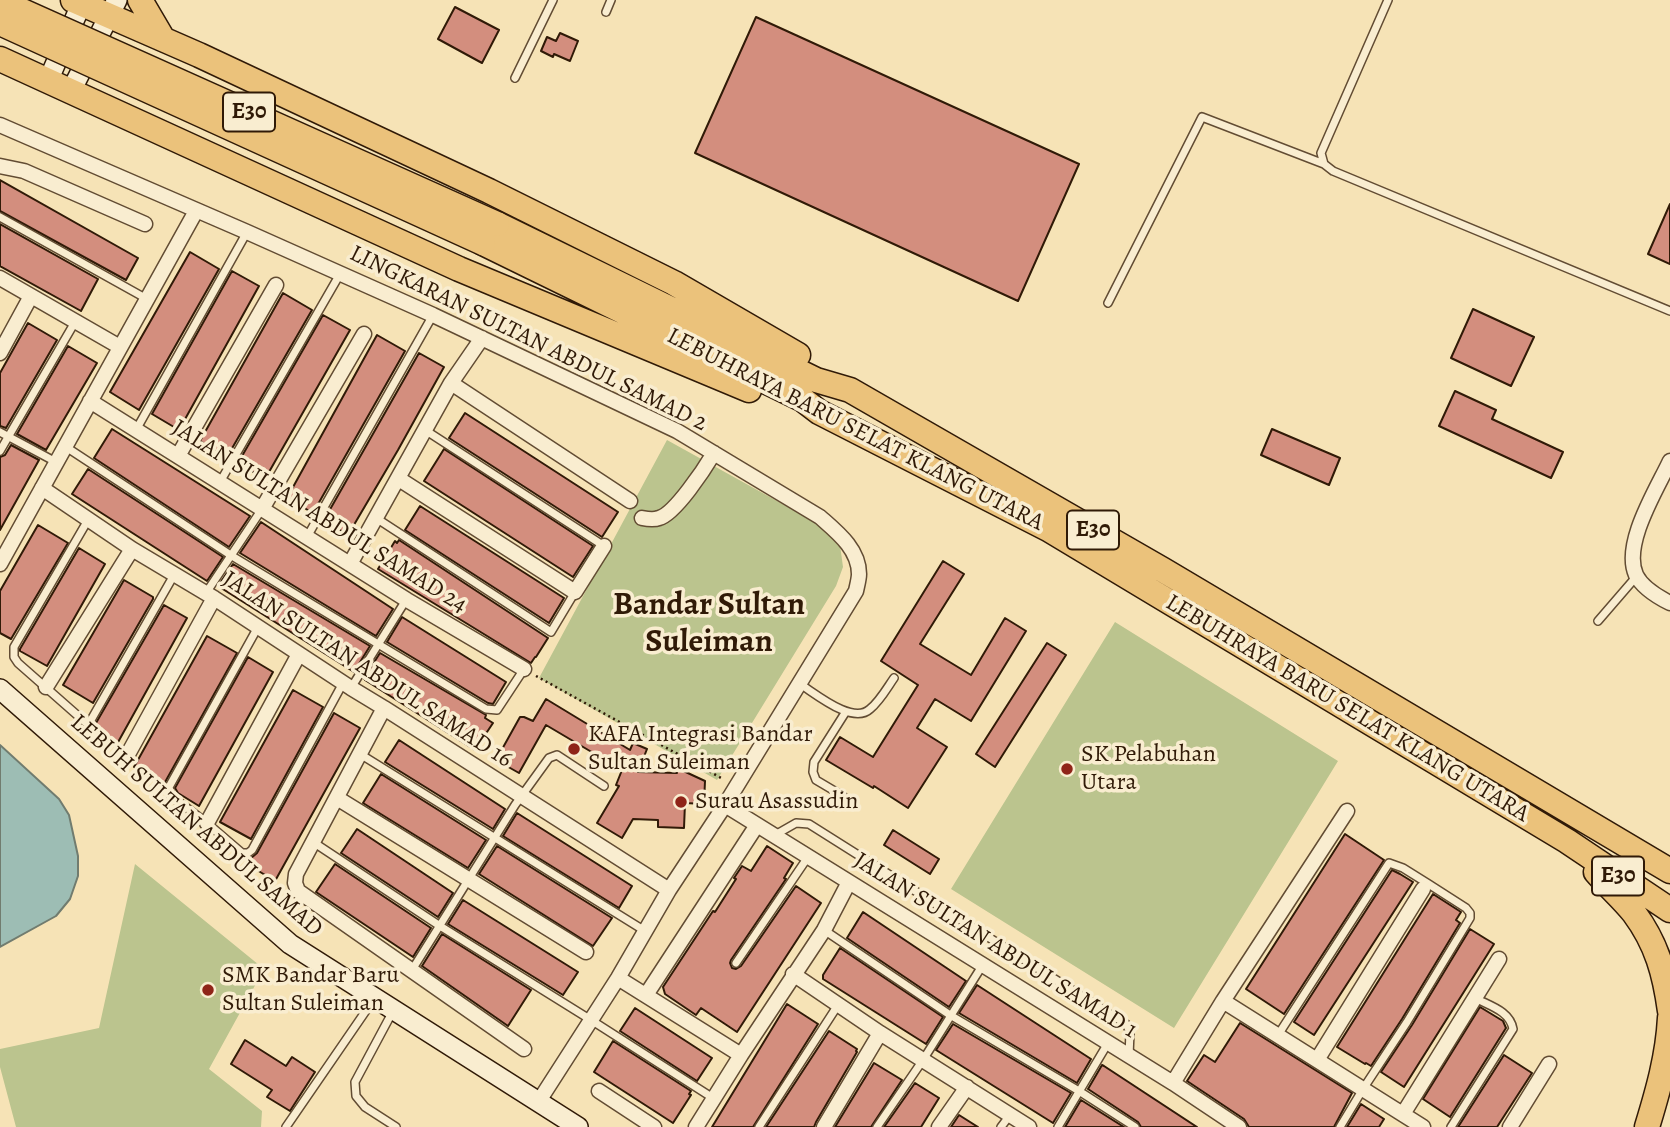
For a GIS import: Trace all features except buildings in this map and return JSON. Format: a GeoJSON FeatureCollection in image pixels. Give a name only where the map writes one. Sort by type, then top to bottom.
{"type":"FeatureCollection","features":[{"type":"Feature","properties":{"kind":"highway"},"geometry":{"type":"LineString","coordinates":[[140,0],[163,39]]}},
{"type":"Feature","properties":{"kind":"highway","name":"LEBUHRAYA BARU SELAT KLANG UTARA"},"geometry":{"type":"LineString","coordinates":[[0,1],[490,233],[816,380],[850,390],[1163,570],[1670,872]]}},
{"type":"Feature","properties":{"kind":"highway"},"geometry":{"type":"LineString","coordinates":[[79,1],[113,8],[163,39],[489,191],[674,284],[820,368],[850,390]]}},
{"type":"Feature","properties":{"kind":"highway","name":"LEBUHRAYA BARU SELAT KLANG UTARA"},"geometry":{"type":"LineString","coordinates":[[0,23],[490,233],[802,399],[819,412],[1048,529],[1567,841],[1670,910]]}},
{"type":"Feature","properties":{"kind":"highway"},"geometry":{"type":"LineString","coordinates":[[0,59],[458,269],[796,410],[819,412]]}},
{"type":"Feature","properties":{"kind":"highway"},"geometry":{"type":"LineString","coordinates":[[1567,841],[1633,913],[1654,947],[1665,979],[1670,1011]]}},
{"type":"Feature","properties":{"kind":"highway"},"geometry":{"type":"LineString","coordinates":[[1647,1127],[1668,1045],[1670,1018]]}},
{"type":"Feature","properties":{"kind":"street"},"geometry":{"type":"LineString","coordinates":[[48,81],[79,1]]}},
{"type":"Feature","properties":{"kind":"street"},"geometry":{"type":"LineString","coordinates":[[71,91],[113,8]]}},
{"type":"Feature","properties":{"kind":"street","name":"LINGKARAN SULTAN ABDUL SAMAD 2"},"geometry":{"type":"LineString","coordinates":[[0,125],[433,315],[677,430],[820,517],[840,534],[854,552],[859,572],[856,591],[725,805],[669,890],[618,978],[539,1101]]}},
{"type":"Feature","properties":{"kind":"street"},"geometry":{"type":"LineString","coordinates":[[0,166],[24,171],[145,224]]}},
{"type":"Feature","properties":{"kind":"street"},"geometry":{"type":"LineString","coordinates":[[0,564],[196,211]]}},
{"type":"Feature","properties":{"kind":"street"},"geometry":{"type":"LineString","coordinates":[[0,278],[120,347]]}},
{"type":"Feature","properties":{"kind":"street"},"geometry":{"type":"LineString","coordinates":[[178,456],[276,285]]}},
{"type":"Feature","properties":{"kind":"street"},"geometry":{"type":"LineString","coordinates":[[0,352],[31,296]]}},
{"type":"Feature","properties":{"kind":"street"},"geometry":{"type":"LineString","coordinates":[[262,509],[364,334]]}},
{"type":"Feature","properties":{"kind":"street"},"geometry":{"type":"LineString","coordinates":[[350,564],[451,383],[482,338]]}},
{"type":"Feature","properties":{"kind":"street"},"geometry":{"type":"LineString","coordinates":[[451,383],[629,501]]}},
{"type":"Feature","properties":{"kind":"street","name":"JALAN SULTAN ABDUL SAMAD 24"},"geometry":{"type":"LineString","coordinates":[[90,401],[407,600],[524,669]]}},
{"type":"Feature","properties":{"kind":"street"},"geometry":{"type":"LineString","coordinates":[[642,518],[660,518],[669,513],[699,477],[714,453]]}},
{"type":"Feature","properties":{"kind":"street"},"geometry":{"type":"LineString","coordinates":[[1670,461],[1638,530],[1632,555],[1637,577],[1656,596],[1670,603]]}},
{"type":"Feature","properties":{"kind":"street"},"geometry":{"type":"LineString","coordinates":[[399,479],[575,592],[604,546]]}},
{"type":"Feature","properties":{"kind":"street","name":"JALAN SULTAN ABDUL SAMAD 16"},"geometry":{"type":"LineString","coordinates":[[42,488],[132,549],[210,596],[669,890]]}},
{"type":"Feature","properties":{"kind":"street"},"geometry":{"type":"LineString","coordinates":[[46,687],[132,549]]}},
{"type":"Feature","properties":{"kind":"street"},"geometry":{"type":"LineString","coordinates":[[127,756],[210,596]]}},
{"type":"Feature","properties":{"kind":"street"},"geometry":{"type":"LineString","coordinates":[[207,823],[299,654]]}},
{"type":"Feature","properties":{"kind":"street","name":"LEBUH SULTAN ABDUL SAMAD"},"geometry":{"type":"LineString","coordinates":[[0,689],[290,944],[578,1127]]}},
{"type":"Feature","properties":{"kind":"street"},"geometry":{"type":"LineString","coordinates":[[384,708],[296,874],[298,891],[524,1049]]}},
{"type":"Feature","properties":{"kind":"street"},"geometry":{"type":"LineString","coordinates":[[337,798],[586,952]]}},
{"type":"Feature","properties":{"kind":"street","name":"JALAN SULTAN ABDUL SAMAD 1"},"geometry":{"type":"LineString","coordinates":[[725,805],[1239,1127]]}},
{"type":"Feature","properties":{"kind":"street"},"geometry":{"type":"LineString","coordinates":[[1172,1083],[1347,811]]}},
{"type":"Feature","properties":{"kind":"street"},"geometry":{"type":"LineString","coordinates":[[646,995],[757,825]]}},
{"type":"Feature","properties":{"kind":"street"},"geometry":{"type":"LineString","coordinates":[[696,1127],[824,930],[849,882]]}},
{"type":"Feature","properties":{"kind":"street"},"geometry":{"type":"LineString","coordinates":[[1317,1060],[1425,886]]}},
{"type":"Feature","properties":{"kind":"street"},"geometry":{"type":"LineString","coordinates":[[1403,1114],[1499,959]]}},
{"type":"Feature","properties":{"kind":"street"},"geometry":{"type":"LineString","coordinates":[[793,974],[880,1033],[1029,1127]]}},
{"type":"Feature","properties":{"kind":"street"},"geometry":{"type":"LineString","coordinates":[[618,978],[741,1055]]}},
{"type":"Feature","properties":{"kind":"street"},"geometry":{"type":"LineString","coordinates":[[1223,1002],[1423,1127]]}},
{"type":"Feature","properties":{"kind":"street"},"geometry":{"type":"LineString","coordinates":[[824,1127],[880,1033]]}},
{"type":"Feature","properties":{"kind":"street"},"geometry":{"type":"LineString","coordinates":[[1510,1127],[1549,1064]]}},
{"type":"Feature","properties":{"kind":"street"},"geometry":{"type":"LineString","coordinates":[[939,1127],[967,1087]]}},
{"type":"Feature","properties":{"kind":"street"},"geometry":{"type":"LineString","coordinates":[[599,1091],[654,1127]]}},
{"type":"Feature","properties":{"kind":"lane"},"geometry":{"type":"LineString","coordinates":[[515,78],[553,0]]}},
{"type":"Feature","properties":{"kind":"lane"},"geometry":{"type":"LineString","coordinates":[[606,12],[611,0]]}},
{"type":"Feature","properties":{"kind":"lane"},"geometry":{"type":"LineString","coordinates":[[1324,164],[1321,153],[1388,0]]}},
{"type":"Feature","properties":{"kind":"lane"},"geometry":{"type":"LineString","coordinates":[[1108,303],[1202,117],[1324,164],[1333,171],[1670,311]]}},
{"type":"Feature","properties":{"kind":"lane"},"geometry":{"type":"LineString","coordinates":[[0,217],[147,299]]}},
{"type":"Feature","properties":{"kind":"lane"},"geometry":{"type":"LineString","coordinates":[[136,430],[247,232]]}},
{"type":"Feature","properties":{"kind":"lane"},"geometry":{"type":"LineString","coordinates":[[220,483],[341,274]]}},
{"type":"Feature","properties":{"kind":"lane"},"geometry":{"type":"LineString","coordinates":[[307,537],[433,315]]}},
{"type":"Feature","properties":{"kind":"lane"},"geometry":{"type":"LineString","coordinates":[[0,451],[75,321]]}},
{"type":"Feature","properties":{"kind":"lane"},"geometry":{"type":"LineString","coordinates":[[425,430],[604,546]]}},
{"type":"Feature","properties":{"kind":"lane"},"geometry":{"type":"LineString","coordinates":[[0,432],[57,462]]}},
{"type":"Feature","properties":{"kind":"lane"},"geometry":{"type":"LineString","coordinates":[[65,446],[232,556],[486,709],[497,710],[524,669]]}},
{"type":"Feature","properties":{"kind":"lane"},"geometry":{"type":"LineString","coordinates":[[210,596],[262,509]]}},
{"type":"Feature","properties":{"kind":"lane"},"geometry":{"type":"LineString","coordinates":[[376,518],[551,632],[575,592]]}},
{"type":"Feature","properties":{"kind":"lane"},"geometry":{"type":"LineString","coordinates":[[88,520],[14,647],[14,657],[18,663],[85,722],[89,722],[174,575]]}},
{"type":"Feature","properties":{"kind":"lane"},"geometry":{"type":"LineString","coordinates":[[1598,621],[1637,577]]}},
{"type":"Feature","properties":{"kind":"lane"},"geometry":{"type":"LineString","coordinates":[[258,627],[169,787],[171,796],[242,853],[252,850],[347,685],[378,645],[407,600]]}},
{"type":"Feature","properties":{"kind":"lane"},"geometry":{"type":"LineString","coordinates":[[800,684],[845,713],[859,714],[869,711],[894,678]]}},
{"type":"Feature","properties":{"kind":"lane"},"geometry":{"type":"LineString","coordinates":[[843,796],[816,780],[813,772],[814,762],[845,713]]}},
{"type":"Feature","properties":{"kind":"lane"},"geometry":{"type":"LineString","coordinates":[[360,754],[645,932]]}},
{"type":"Feature","properties":{"kind":"lane"},"geometry":{"type":"LineString","coordinates":[[412,970],[521,796],[549,758],[557,755],[604,786]]}},
{"type":"Feature","properties":{"kind":"lane"},"geometry":{"type":"LineString","coordinates":[[774,835],[796,823],[809,824],[1126,1024],[1130,1032],[1129,1056]]}},
{"type":"Feature","properties":{"kind":"lane"},"geometry":{"type":"LineString","coordinates":[[313,842],[440,926],[714,1099]]}},
{"type":"Feature","properties":{"kind":"lane"},"geometry":{"type":"LineString","coordinates":[[736,963],[808,857]]}},
{"type":"Feature","properties":{"kind":"lane"},"geometry":{"type":"LineString","coordinates":[[1278,1036],[1389,863],[1403,868],[1425,886],[1466,908],[1470,914],[1469,918],[1340,1127]]}},
{"type":"Feature","properties":{"kind":"lane"},"geometry":{"type":"LineString","coordinates":[[824,930],[950,1015],[1079,1090],[1135,1127]]}},
{"type":"Feature","properties":{"kind":"lane"},"geometry":{"type":"LineString","coordinates":[[877,1127],[982,966]]}},
{"type":"Feature","properties":{"kind":"lane"},"geometry":{"type":"LineString","coordinates":[[286,1127],[375,998]]}},
{"type":"Feature","properties":{"kind":"lane"},"geometry":{"type":"LineString","coordinates":[[1451,1127],[1513,1029],[1512,1020],[1506,1014],[1475,998]]}},
{"type":"Feature","properties":{"kind":"lane"},"geometry":{"type":"LineString","coordinates":[[759,1127],[838,1005]]}},
{"type":"Feature","properties":{"kind":"lane"},"geometry":{"type":"LineString","coordinates":[[394,1010],[355,1082],[356,1096],[365,1107],[396,1127]]}},
{"type":"Feature","properties":{"kind":"lane"},"geometry":{"type":"LineString","coordinates":[[1058,1127],[1108,1043]]}},
{"type":"Feature","properties":{"kind":"lane"},"geometry":{"type":"LineString","coordinates":[[1001,1127],[1010,1115]]}},
{"type":"Feature","properties":{"kind":"path"},"geometry":{"type":"LineString","coordinates":[[524,669],[736,787]]}},
{"type":"Feature","properties":{"kind":"green space"},"geometry":{"type":"Polygon","coordinates":[[[667,440],[824,527],[840,545],[843,567],[836,586],[717,780],[539,678],[667,440]]]}},
{"type":"Feature","properties":{"kind":"green space"},"geometry":{"type":"Polygon","coordinates":[[[1115,622],[1338,761],[1174,1028],[951,889],[1115,622]]]}},
{"type":"Feature","properties":{"kind":"green space"},"geometry":{"type":"Polygon","coordinates":[[[135,864],[264,969],[209,1069],[262,1111],[261,1127],[16,1127],[0,1067],[0,1049],[99,1028],[135,864]]]}},
{"type":"Feature","properties":{"kind":"water"},"geometry":{"type":"Polygon","coordinates":[[[0,745],[59,799],[69,815],[78,856],[78,876],[70,899],[56,916],[0,947],[0,745]]]}},
{"type":"Feature","properties":{"kind":"place","name":"KAFA Integrasi Bandar Sultan Suleiman"},"geometry":{"type":"Point","coordinates":[574,749]}},
{"type":"Feature","properties":{"kind":"place","name":"SK Pelabuhan Utara"},"geometry":{"type":"Point","coordinates":[1067,769]}},
{"type":"Feature","properties":{"kind":"place","name":"Surau Asassudin"},"geometry":{"type":"Point","coordinates":[681,802]}},
{"type":"Feature","properties":{"kind":"place","name":"SMK Bandar Baru Sultan Suleiman"},"geometry":{"type":"Point","coordinates":[208,990]}},
{"type":"Feature","properties":{"kind":"district","name":"Bandar Sultan Suleiman"},"geometry":{"type":"Point","coordinates":[709,624]}}]}
